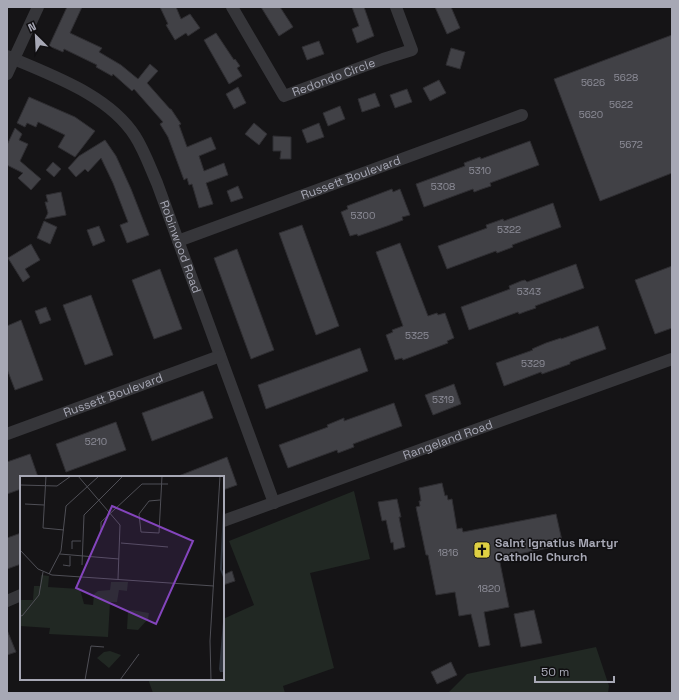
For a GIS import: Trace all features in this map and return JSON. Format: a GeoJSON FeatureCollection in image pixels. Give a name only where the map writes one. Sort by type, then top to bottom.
{"type":"FeatureCollection","features":[{"type":"Feature","properties":{"kind":"street"},"geometry":{"type":"LineString","coordinates":[[7,74],[11,57],[38,7]]}},
{"type":"Feature","properties":{"kind":"street","name":"Redondo Circle"},"geometry":{"type":"LineString","coordinates":[[232,7],[284,96],[383,59],[412,50],[396,7]]}},
{"type":"Feature","properties":{"kind":"street","name":"Robinwood Road"},"geometry":{"type":"LineString","coordinates":[[11,57],[66,82],[95,98],[118,115],[127,125],[141,146],[157,183],[274,503]]}},
{"type":"Feature","properties":{"kind":"street","name":"Russett Boulevard"},"geometry":{"type":"LineString","coordinates":[[178,241],[522,115]]}},
{"type":"Feature","properties":{"kind":"street","name":"Russett Boulevard"},"geometry":{"type":"LineString","coordinates":[[7,434],[220,356]]}},
{"type":"Feature","properties":{"kind":"street","name":"Rangeland Road"},"geometry":{"type":"LineString","coordinates":[[224,521],[672,358]]}},
{"type":"Feature","properties":{"kind":"street"},"geometry":{"type":"LineString","coordinates":[[7,601],[20,595]]}},
{"type":"Feature","properties":{"kind":"shaded area"},"geometry":{"type":"Polygon","coordinates":[[[354,491],[370,559],[310,573],[334,668],[283,686],[285,693],[153,693],[148,680],[224,680],[224,619],[254,605],[229,541],[354,491]]]}},
{"type":"Feature","properties":{"kind":"shaded area"},"geometry":{"type":"Polygon","coordinates":[[[596,647],[609,686],[608,693],[448,693],[467,674],[596,647]]]}},
{"type":"Feature","properties":{"kind":"building"},"geometry":{"type":"Polygon","coordinates":[[[67,7],[82,7],[70,33],[102,48],[99,52],[121,65],[138,79],[150,64],[158,71],[147,83],[171,109],[181,124],[179,125],[187,147],[211,137],[216,149],[199,156],[204,171],[224,163],[228,175],[206,183],[213,204],[199,208],[192,184],[189,185],[187,178],[184,180],[168,137],[160,124],[163,122],[134,89],[132,91],[113,74],[112,76],[96,67],[97,65],[64,49],[63,52],[49,46],[67,7]]]}},
{"type":"Feature","properties":{"kind":"building"},"geometry":{"type":"Polygon","coordinates":[[[160,7],[176,7],[181,19],[190,14],[200,28],[188,36],[186,33],[175,40],[166,25],[168,24],[160,7]]]}},
{"type":"Feature","properties":{"kind":"building"},"geometry":{"type":"Polygon","coordinates":[[[261,7],[280,7],[293,27],[279,36],[261,7]]]}},
{"type":"Feature","properties":{"kind":"building"},"geometry":{"type":"Polygon","coordinates":[[[352,7],[364,7],[374,36],[357,43],[352,29],[359,26],[352,7]]]}},
{"type":"Feature","properties":{"kind":"building"},"geometry":{"type":"Polygon","coordinates":[[[435,7],[451,7],[460,28],[447,34],[435,7]]]}},
{"type":"Feature","properties":{"kind":"building"},"geometry":{"type":"Polygon","coordinates":[[[216,33],[234,60],[235,59],[240,66],[237,68],[242,76],[229,84],[204,40],[216,33]]]}},
{"type":"Feature","properties":{"kind":"building"},"geometry":{"type":"Polygon","coordinates":[[[672,35],[672,173],[600,201],[554,79],[672,35]]]}},
{"type":"Feature","properties":{"kind":"building"},"geometry":{"type":"Polygon","coordinates":[[[319,41],[324,54],[307,60],[302,47],[319,41]]]}},
{"type":"Feature","properties":{"kind":"building"},"geometry":{"type":"Polygon","coordinates":[[[451,48],[465,52],[460,69],[446,65],[451,48]]]}},
{"type":"Feature","properties":{"kind":"building"},"geometry":{"type":"Polygon","coordinates":[[[439,80],[446,93],[430,101],[423,88],[439,80]]]}},
{"type":"Feature","properties":{"kind":"building"},"geometry":{"type":"Polygon","coordinates":[[[238,87],[246,103],[234,109],[226,94],[238,87]]]}},
{"type":"Feature","properties":{"kind":"building"},"geometry":{"type":"Polygon","coordinates":[[[407,89],[412,102],[395,108],[390,95],[407,89]]]}},
{"type":"Feature","properties":{"kind":"building"},"geometry":{"type":"Polygon","coordinates":[[[375,93],[380,106],[362,112],[358,99],[375,93]]]}},
{"type":"Feature","properties":{"kind":"building"},"geometry":{"type":"Polygon","coordinates":[[[29,97],[75,117],[95,131],[75,157],[58,147],[65,135],[38,122],[36,127],[27,123],[25,127],[17,123],[29,97]]]}},
{"type":"Feature","properties":{"kind":"building"},"geometry":{"type":"Polygon","coordinates":[[[340,106],[345,119],[328,126],[323,113],[340,106]]]}},
{"type":"Feature","properties":{"kind":"building"},"geometry":{"type":"Polygon","coordinates":[[[254,123],[267,134],[259,145],[245,134],[254,123]]]}},
{"type":"Feature","properties":{"kind":"building"},"geometry":{"type":"Polygon","coordinates":[[[319,123],[324,137],[307,143],[302,130],[319,123]]]}},
{"type":"Feature","properties":{"kind":"building"},"geometry":{"type":"Polygon","coordinates":[[[15,128],[22,134],[19,140],[28,144],[20,161],[41,179],[31,190],[18,178],[23,173],[7,165],[7,145],[15,128]]]}},
{"type":"Feature","properties":{"kind":"building"},"geometry":{"type":"Polygon","coordinates":[[[273,136],[291,137],[291,159],[280,159],[281,151],[273,151],[273,136]]]}},
{"type":"Feature","properties":{"kind":"building"},"geometry":{"type":"Polygon","coordinates":[[[105,140],[116,156],[149,235],[127,243],[120,225],[128,222],[113,183],[101,158],[88,172],[85,169],[76,177],[68,168],[79,156],[105,140]]]}},
{"type":"Feature","properties":{"kind":"building"},"geometry":{"type":"Polygon","coordinates":[[[530,141],[539,165],[490,183],[491,186],[474,192],[473,189],[424,207],[416,184],[465,166],[464,163],[480,157],[481,159],[530,141]]]}},
{"type":"Feature","properties":{"kind":"building"},"geometry":{"type":"Polygon","coordinates":[[[53,162],[61,169],[54,177],[46,170],[53,162]]]}},
{"type":"Feature","properties":{"kind":"building"},"geometry":{"type":"Polygon","coordinates":[[[238,186],[243,198],[231,202],[227,191],[238,186]]]}},
{"type":"Feature","properties":{"kind":"building"},"geometry":{"type":"Polygon","coordinates":[[[392,189],[393,192],[400,189],[410,215],[402,217],[403,220],[387,226],[358,236],[357,234],[350,236],[341,212],[348,209],[347,206],[392,189]]]}},
{"type":"Feature","properties":{"kind":"building"},"geometry":{"type":"Polygon","coordinates":[[[61,192],[66,215],[45,219],[48,213],[45,202],[48,202],[46,195],[61,192]]]}},
{"type":"Feature","properties":{"kind":"building"},"geometry":{"type":"Polygon","coordinates":[[[553,203],[561,227],[512,245],[513,247],[497,253],[496,251],[447,269],[438,246],[487,228],[486,225],[503,219],[504,221],[553,203]]]}},
{"type":"Feature","properties":{"kind":"building"},"geometry":{"type":"Polygon","coordinates":[[[44,221],[57,227],[50,244],[37,238],[44,221]]]}},
{"type":"Feature","properties":{"kind":"building"},"geometry":{"type":"Polygon","coordinates":[[[302,225],[339,326],[316,335],[279,233],[302,225]]]}},
{"type":"Feature","properties":{"kind":"building"},"geometry":{"type":"Polygon","coordinates":[[[99,226],[105,241],[93,246],[87,230],[99,226]]]}},
{"type":"Feature","properties":{"kind":"building"},"geometry":{"type":"Polygon","coordinates":[[[400,243],[428,316],[437,313],[438,315],[445,313],[454,338],[447,341],[448,343],[403,360],[402,358],[395,360],[386,335],[393,332],[392,330],[403,326],[376,252],[400,243]]]}},
{"type":"Feature","properties":{"kind":"building"},"geometry":{"type":"Polygon","coordinates":[[[31,244],[40,260],[25,269],[30,277],[23,282],[8,258],[31,244]]]}},
{"type":"Feature","properties":{"kind":"building"},"geometry":{"type":"Polygon","coordinates":[[[237,249],[274,350],[251,359],[214,258],[237,249]]]}},
{"type":"Feature","properties":{"kind":"building"},"geometry":{"type":"Polygon","coordinates":[[[576,264],[584,288],[535,306],[536,308],[519,314],[518,312],[469,330],[461,307],[510,289],[509,286],[521,281],[525,280],[527,282],[576,264]]]}},
{"type":"Feature","properties":{"kind":"building"},"geometry":{"type":"Polygon","coordinates":[[[672,266],[672,328],[655,334],[635,280],[672,266]]]}},
{"type":"Feature","properties":{"kind":"building"},"geometry":{"type":"Polygon","coordinates":[[[160,269],[182,329],[154,339],[132,280],[160,269]]]}},
{"type":"Feature","properties":{"kind":"building"},"geometry":{"type":"Polygon","coordinates":[[[91,295],[113,355],[85,365],[63,305],[91,295]]]}},
{"type":"Feature","properties":{"kind":"building"},"geometry":{"type":"Polygon","coordinates":[[[46,307],[51,320],[40,324],[35,311],[46,307]]]}},
{"type":"Feature","properties":{"kind":"building"},"geometry":{"type":"Polygon","coordinates":[[[21,320],[43,380],[15,390],[7,369],[7,326],[21,320]]]}},
{"type":"Feature","properties":{"kind":"building"},"geometry":{"type":"Polygon","coordinates":[[[598,326],[606,349],[570,362],[570,364],[542,374],[541,372],[504,386],[496,363],[533,350],[532,349],[546,343],[598,326]]]}},
{"type":"Feature","properties":{"kind":"building"},"geometry":{"type":"Polygon","coordinates":[[[360,348],[368,371],[266,409],[258,385],[360,348]]]}},
{"type":"Feature","properties":{"kind":"building"},"geometry":{"type":"Polygon","coordinates":[[[454,384],[461,404],[433,415],[425,395],[454,384]]]}},
{"type":"Feature","properties":{"kind":"building"},"geometry":{"type":"Polygon","coordinates":[[[203,391],[213,418],[152,441],[142,413],[203,391]]]}},
{"type":"Feature","properties":{"kind":"building"},"geometry":{"type":"Polygon","coordinates":[[[394,403],[402,426],[353,444],[354,447],[338,453],[337,450],[288,468],[279,445],[328,427],[327,425],[344,418],[344,421],[394,403]]]}},
{"type":"Feature","properties":{"kind":"building"},"geometry":{"type":"Polygon","coordinates":[[[116,422],[126,450],[66,472],[56,444],[116,422]]]}},
{"type":"Feature","properties":{"kind":"building"},"geometry":{"type":"Polygon","coordinates":[[[30,454],[38,476],[20,476],[20,489],[7,494],[7,462],[30,454]]]}},
{"type":"Feature","properties":{"kind":"building"},"geometry":{"type":"Polygon","coordinates":[[[227,457],[237,485],[224,490],[224,476],[179,476],[227,457]]]}},
{"type":"Feature","properties":{"kind":"building","name":"Saint Ignatius Martyr Catholic Church"},"geometry":{"type":"Polygon","coordinates":[[[442,483],[445,496],[447,495],[448,500],[452,499],[457,529],[462,528],[463,532],[556,514],[563,545],[499,558],[509,607],[484,612],[490,645],[479,647],[471,614],[459,616],[455,592],[436,595],[416,507],[420,506],[419,501],[421,501],[419,488],[442,483]]]}},
{"type":"Feature","properties":{"kind":"building"},"geometry":{"type":"Polygon","coordinates":[[[397,499],[405,547],[394,550],[386,520],[382,521],[378,502],[397,499]]]}},
{"type":"Feature","properties":{"kind":"building"},"geometry":{"type":"Polygon","coordinates":[[[20,533],[20,564],[7,569],[7,538],[20,533]]]}},
{"type":"Feature","properties":{"kind":"building"},"geometry":{"type":"Polygon","coordinates":[[[232,571],[235,581],[224,585],[224,575],[232,571]]]}},
{"type":"Feature","properties":{"kind":"building"},"geometry":{"type":"Polygon","coordinates":[[[534,610],[542,643],[521,647],[514,614],[534,610]]]}},
{"type":"Feature","properties":{"kind":"building"},"geometry":{"type":"Polygon","coordinates":[[[7,630],[16,652],[7,655],[7,630]]]}},
{"type":"Feature","properties":{"kind":"building"},"geometry":{"type":"Polygon","coordinates":[[[451,662],[457,675],[437,684],[431,672],[451,662]]]}},
{"type":"Feature","properties":{"kind":"place","name":"Saint Ignatius Martyr Catholic Church"},"geometry":{"type":"Point","coordinates":[482,550]}}]}
